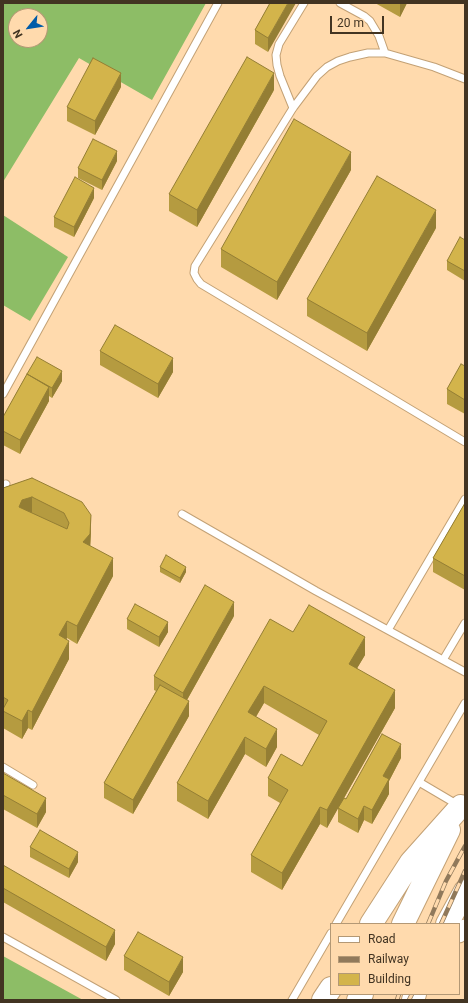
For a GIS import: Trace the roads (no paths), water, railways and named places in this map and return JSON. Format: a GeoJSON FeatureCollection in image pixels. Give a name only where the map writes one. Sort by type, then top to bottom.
{"type":"FeatureCollection","features":[{"type":"Feature","properties":{"kind":"main road"},"geometry":{"type":"LineString","coordinates":[[372,923],[411,862],[463,802]]}},
{"type":"Feature","properties":{"kind":"main road"},"geometry":{"type":"LineString","coordinates":[[403,923],[463,802]]}},
{"type":"Feature","properties":{"kind":"main road"},"geometry":{"type":"LineString","coordinates":[[448,923],[465,891]]}},
{"type":"Feature","properties":{"kind":"main road"},"geometry":{"type":"LineString","coordinates":[[323,1000],[330,990]]}},
{"type":"Feature","properties":{"kind":"lane"},"geometry":{"type":"LineString","coordinates":[[3,394],[218,3]]}},
{"type":"Feature","properties":{"kind":"lane"},"geometry":{"type":"LineString","coordinates":[[293,108],[280,76],[276,55],[279,44],[304,3]]}},
{"type":"Feature","properties":{"kind":"lane"},"geometry":{"type":"LineString","coordinates":[[340,3],[364,16],[370,21],[377,32],[385,53]]}},
{"type":"Feature","properties":{"kind":"lane"},"geometry":{"type":"LineString","coordinates":[[465,79],[421,62],[385,53],[368,53],[350,57],[327,67],[317,76],[293,108],[195,266],[194,273],[201,284],[465,442]]}},
{"type":"Feature","properties":{"kind":"lane"},"geometry":{"type":"LineString","coordinates":[[388,630],[465,499]]}},
{"type":"Feature","properties":{"kind":"lane"},"geometry":{"type":"LineString","coordinates":[[182,514],[310,587],[465,672]]}},
{"type":"Feature","properties":{"kind":"lane"},"geometry":{"type":"LineString","coordinates":[[443,660],[465,623]]}},
{"type":"Feature","properties":{"kind":"lane"},"geometry":{"type":"LineString","coordinates":[[337,923],[465,703]]}},
{"type":"Feature","properties":{"kind":"lane"},"geometry":{"type":"LineString","coordinates":[[3,767],[33,785]]}},
{"type":"Feature","properties":{"kind":"lane"},"geometry":{"type":"LineString","coordinates":[[419,782],[463,802]]}},
{"type":"Feature","properties":{"kind":"lane"},"geometry":{"type":"LineString","coordinates":[[292,1000],[330,935]]}},
{"type":"Feature","properties":{"kind":"lane"},"geometry":{"type":"LineString","coordinates":[[3,937],[116,1000]]}},
{"type":"Feature","properties":{"kind":"railway"},"geometry":{"type":"LineString","coordinates":[[428,923],[446,881],[465,846]]}},
{"type":"Feature","properties":{"kind":"railway"},"geometry":{"type":"LineString","coordinates":[[441,923],[465,871]]}},
{"type":"Feature","properties":{"kind":"railway"},"geometry":{"type":"LineString","coordinates":[[397,1000],[399,995]]}},
{"type":"Feature","properties":{"kind":"railway"},"geometry":{"type":"LineString","coordinates":[[409,1000],[412,995]]}}]}
